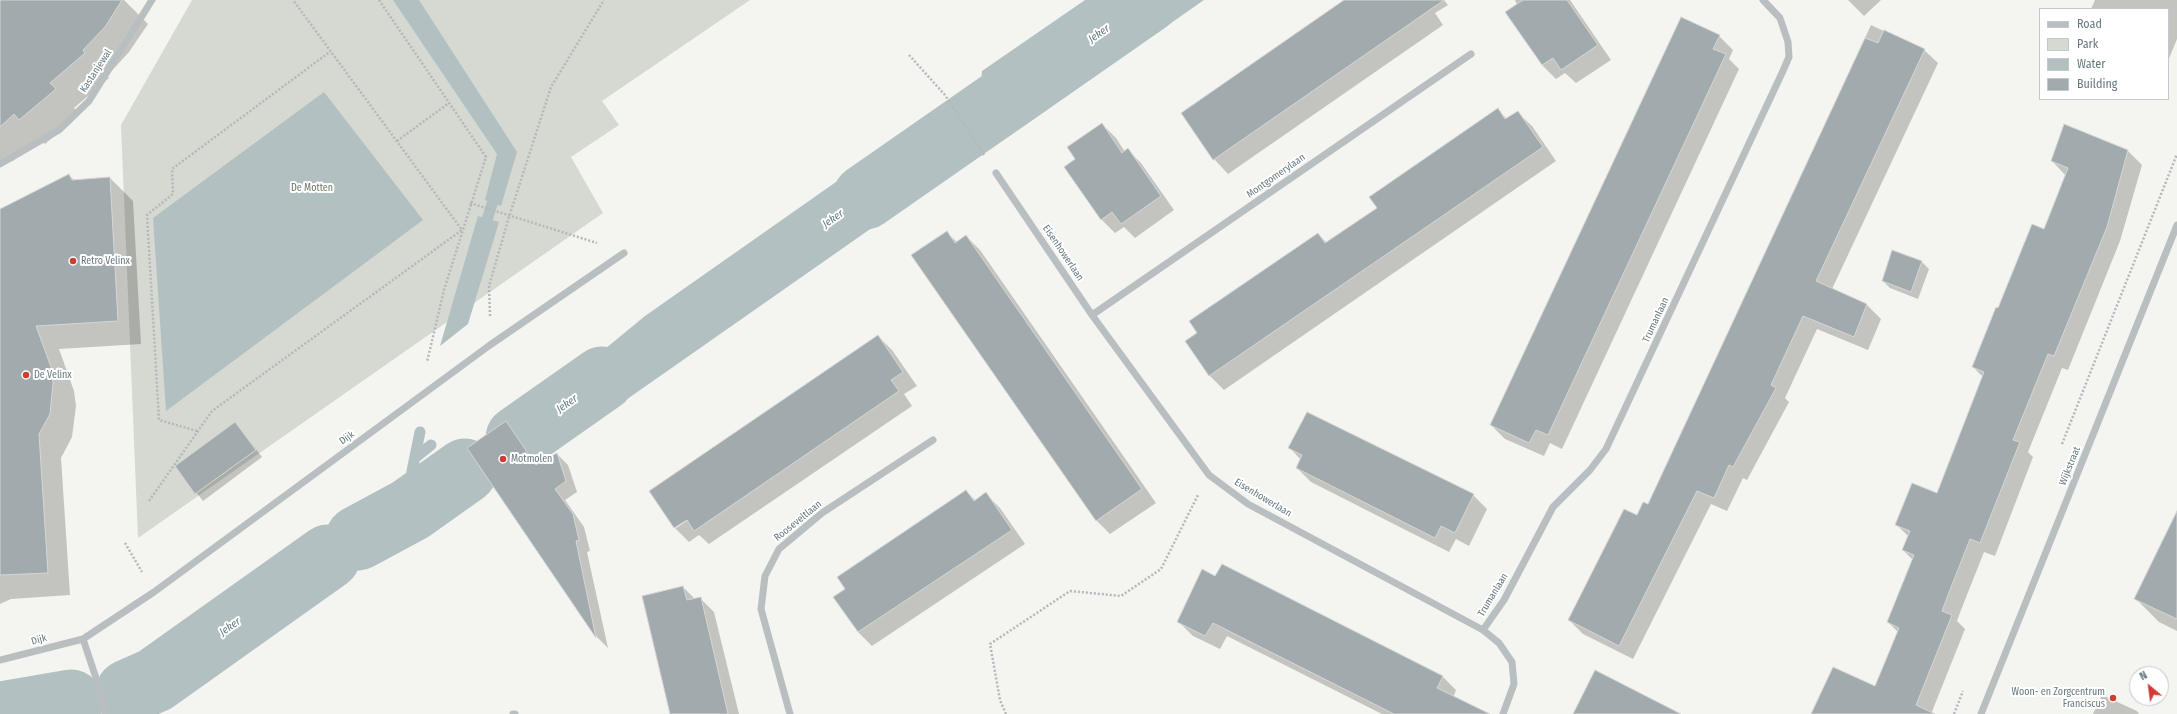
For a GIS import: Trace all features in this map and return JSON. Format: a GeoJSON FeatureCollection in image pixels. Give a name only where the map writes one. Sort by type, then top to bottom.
{"type":"FeatureCollection","features":[{"type":"Feature","properties":{"kind":"street","name":"Kastanjewal"},"geometry":{"type":"LineString","coordinates":[[0,164],[59,130],[89,101],[152,0]]}},
{"type":"Feature","properties":{"kind":"street","name":"Trumanlaan"},"geometry":{"type":"LineString","coordinates":[[1483,630],[1504,600],[1553,507],[1590,470],[1606,449],[1782,73],[1789,57],[1788,42],[1780,18],[1764,0]]}},
{"type":"Feature","properties":{"kind":"street","name":"Montgomerylaan"},"geometry":{"type":"LineString","coordinates":[[1092,315],[1471,54]]}},
{"type":"Feature","properties":{"kind":"street","name":"Eisenhowerlaan"},"geometry":{"type":"LineString","coordinates":[[996,174],[1092,315],[1209,476],[1248,504],[1483,630],[1499,643],[1512,662],[1514,684],[1503,714]]}},
{"type":"Feature","properties":{"kind":"street","name":"Wijkstraat"},"geometry":{"type":"LineString","coordinates":[[1981,714],[2177,225]]}},
{"type":"Feature","properties":{"kind":"street","name":"Dijk"},"geometry":{"type":"LineString","coordinates":[[0,660],[83,639],[154,592],[490,345],[624,254]]}},
{"type":"Feature","properties":{"kind":"street","name":"Rooseveltlaan"},"geometry":{"type":"LineString","coordinates":[[790,714],[761,609],[765,576],[779,550],[822,513],[933,440]]}},
{"type":"Feature","properties":{"kind":"street"},"geometry":{"type":"LineString","coordinates":[[83,639],[100,690],[106,714]]}},
{"type":"Feature","properties":{"kind":"path"},"geometry":{"type":"LineString","coordinates":[[293,0],[462,230]]}},
{"type":"Feature","properties":{"kind":"path"},"geometry":{"type":"LineString","coordinates":[[379,0],[486,156],[470,203],[444,290],[418,399]]}},
{"type":"Feature","properties":{"kind":"path"},"geometry":{"type":"LineString","coordinates":[[490,345],[489,286],[509,217],[551,86],[604,0]]}},
{"type":"Feature","properties":{"kind":"path"},"geometry":{"type":"LineString","coordinates":[[197,432],[159,420],[146,215],[173,194],[172,169],[331,51]]}},
{"type":"Feature","properties":{"kind":"path"},"geometry":{"type":"LineString","coordinates":[[909,55],[945,95],[996,174]]}},
{"type":"Feature","properties":{"kind":"path"},"geometry":{"type":"LineString","coordinates":[[397,141],[449,103]]}},
{"type":"Feature","properties":{"kind":"path"},"geometry":{"type":"LineString","coordinates":[[2060,450],[2177,154]]}},
{"type":"Feature","properties":{"kind":"path"},"geometry":{"type":"LineString","coordinates":[[470,203],[509,217],[576,236],[624,254]]}},
{"type":"Feature","properties":{"kind":"path"},"geometry":{"type":"LineString","coordinates":[[149,501],[212,410],[462,230]]}},
{"type":"Feature","properties":{"kind":"path"},"geometry":{"type":"LineString","coordinates":[[1006,714],[1000,700],[990,644],[1070,591],[1121,596],[1161,569],[1209,476]]}},
{"type":"Feature","properties":{"kind":"path"},"geometry":{"type":"LineString","coordinates":[[125,543],[154,592]]}},
{"type":"Feature","properties":{"kind":"path"},"geometry":{"type":"LineString","coordinates":[[1954,714],[1966,686]]}},
{"type":"Feature","properties":{"kind":"green space","name":"De Motten"},"geometry":{"type":"Polygon","coordinates":[[[192,0],[750,0],[602,101],[619,125],[571,157],[603,213],[138,538],[121,125],[192,0]]]}},
{"type":"Feature","properties":{"kind":"water"},"geometry":{"type":"Polygon","coordinates":[[[393,0],[419,0],[517,152],[501,206],[485,200],[497,154],[393,0]]]}},
{"type":"Feature","properties":{"kind":"water"},"geometry":{"type":"Polygon","coordinates":[[[1085,0],[1204,0],[1008,137],[980,98],[982,71],[1085,0]]]}},
{"type":"Feature","properties":{"kind":"water"},"geometry":{"type":"Polygon","coordinates":[[[324,92],[423,220],[166,411],[153,218],[324,92]]]}},
{"type":"Feature","properties":{"kind":"water"},"geometry":{"type":"Polygon","coordinates":[[[920,123],[956,169],[543,458],[521,418],[645,316],[920,123]]]}},
{"type":"Feature","properties":{"kind":"water"},"geometry":{"type":"Polygon","coordinates":[[[478,216],[499,222],[468,324],[440,346],[478,216]]]}},
{"type":"Feature","properties":{"kind":"building"},"geometry":{"type":"Polygon","coordinates":[[[0,0],[122,0],[105,27],[83,50],[85,53],[50,83],[56,89],[19,120],[14,114],[0,127],[0,0]]]}},
{"type":"Feature","properties":{"kind":"building"},"geometry":{"type":"Polygon","coordinates":[[[1344,0],[1444,0],[1213,160],[1181,113],[1344,0]]]}},
{"type":"Feature","properties":{"kind":"building"},"geometry":{"type":"Polygon","coordinates":[[[1523,0],[1567,0],[1598,45],[1561,70],[1553,58],[1542,65],[1505,12],[1523,0]]]}},
{"type":"Feature","properties":{"kind":"building"},"geometry":{"type":"Polygon","coordinates":[[[1681,17],[1720,35],[1713,49],[1726,54],[1548,435],[1536,430],[1529,443],[1490,425],[1681,17]]]}},
{"type":"Feature","properties":{"kind":"building"},"geometry":{"type":"Polygon","coordinates":[[[1884,30],[1925,49],[1816,281],[1867,304],[1854,337],[1803,316],[1771,385],[1776,388],[1733,467],[1729,465],[1714,498],[1697,491],[1619,646],[1568,620],[1624,509],[1637,515],[1643,502],[1648,504],[1865,38],[1878,43],[1884,30]]]}},
{"type":"Feature","properties":{"kind":"building"},"geometry":{"type":"Polygon","coordinates":[[[1498,108],[1505,119],[1518,111],[1543,147],[1209,376],[1185,341],[1197,333],[1189,321],[1318,233],[1325,243],[1377,208],[1369,197],[1498,108]]]}},
{"type":"Feature","properties":{"kind":"building"},"geometry":{"type":"Polygon","coordinates":[[[1102,123],[1122,153],[1128,148],[1161,196],[1121,224],[1112,212],[1101,220],[1064,167],[1075,159],[1067,147],[1102,123]]]}},
{"type":"Feature","properties":{"kind":"building"},"geometry":{"type":"Polygon","coordinates":[[[2064,124],[2128,150],[2107,227],[2054,356],[2048,354],[2013,440],[2020,442],[1980,543],[1970,539],[1942,611],[1952,615],[1916,705],[1935,714],[1811,714],[1833,667],[1875,686],[1899,628],[1887,622],[1914,555],[1902,550],[1910,531],[1895,525],[1912,483],[1937,493],[1984,372],[1972,367],[1996,307],[1998,308],[2032,224],[2044,229],[2068,168],[2051,161],[2064,124]]]}},
{"type":"Feature","properties":{"kind":"building","name":"De Velinx"},"geometry":{"type":"Polygon","coordinates":[[[69,174],[72,180],[110,177],[118,321],[36,326],[51,367],[53,383],[50,414],[39,434],[48,573],[0,575],[0,209],[69,174]]]}},
{"type":"Feature","properties":{"kind":"building"},"geometry":{"type":"Polygon","coordinates":[[[947,231],[955,243],[966,235],[1142,489],[1096,521],[911,255],[947,231]]]}},
{"type":"Feature","properties":{"kind":"building"},"geometry":{"type":"Polygon","coordinates":[[[1892,250],[1922,261],[1911,292],[1882,281],[1892,250]]]}},
{"type":"Feature","properties":{"kind":"building"},"geometry":{"type":"Polygon","coordinates":[[[878,335],[903,372],[891,380],[899,391],[694,531],[687,520],[674,528],[649,491],[878,335]]]}},
{"type":"Feature","properties":{"kind":"building"},"geometry":{"type":"Polygon","coordinates":[[[1307,412],[1474,494],[1455,533],[1441,526],[1435,538],[1296,468],[1302,455],[1288,448],[1307,412]]]}},
{"type":"Feature","properties":{"kind":"building"},"geometry":{"type":"Polygon","coordinates":[[[506,421],[536,465],[557,453],[566,481],[555,489],[573,514],[579,540],[576,541],[596,638],[467,448],[506,421]]]}},
{"type":"Feature","properties":{"kind":"building"},"geometry":{"type":"Polygon","coordinates":[[[235,422],[256,450],[195,494],[175,466],[235,422]]]}},
{"type":"Feature","properties":{"kind":"building"},"geometry":{"type":"Polygon","coordinates":[[[966,490],[974,501],[986,492],[1012,530],[858,632],[833,597],[845,589],[837,577],[966,490]]]}},
{"type":"Feature","properties":{"kind":"building"},"geometry":{"type":"Polygon","coordinates":[[[2177,511],[2177,619],[2134,599],[2177,511]]]}},
{"type":"Feature","properties":{"kind":"building"},"geometry":{"type":"Polygon","coordinates":[[[1222,564],[1443,676],[1437,688],[1490,714],[1394,714],[1213,623],[1205,636],[1177,622],[1202,569],[1215,576],[1222,564]]]}},
{"type":"Feature","properties":{"kind":"building"},"geometry":{"type":"Polygon","coordinates":[[[683,586],[687,600],[701,597],[728,714],[670,714],[642,596],[683,586]]]}},
{"type":"Feature","properties":{"kind":"building"},"geometry":{"type":"Polygon","coordinates":[[[1595,670],[1681,714],[1573,714],[1595,670]]]}},
{"type":"Feature","properties":{"kind":"waterway","name":"Jeker"},"geometry":{"type":"LineString","coordinates":[[865,197],[1148,0]]}},
{"type":"Feature","properties":{"kind":"waterway"},"geometry":{"type":"LineString","coordinates":[[483,233],[497,188]]}},
{"type":"Feature","properties":{"kind":"waterway","name":"Jeker"},"geometry":{"type":"LineString","coordinates":[[518,438],[602,379]]}},
{"type":"Feature","properties":{"kind":"waterway"},"geometry":{"type":"LineString","coordinates":[[410,510],[412,471],[420,432]]}},
{"type":"Feature","properties":{"kind":"waterway"},"geometry":{"type":"LineString","coordinates":[[416,457],[431,445]]}},
{"type":"Feature","properties":{"kind":"waterway","name":"Jeker"},"geometry":{"type":"LineString","coordinates":[[358,538],[410,510],[465,471]]}},
{"type":"Feature","properties":{"kind":"waterway","name":"Jeker"},"geometry":{"type":"LineString","coordinates":[[128,692],[155,680],[328,557]]}},
{"type":"Feature","properties":{"kind":"waterway","name":"Jeker"},"geometry":{"type":"LineString","coordinates":[[2,714],[71,702]]}},
{"type":"Feature","properties":{"kind":"place","name":"Retro Velinx"},"geometry":{"type":"Point","coordinates":[73,261]}},
{"type":"Feature","properties":{"kind":"place","name":"De Velinx"},"geometry":{"type":"Point","coordinates":[26,375]}},
{"type":"Feature","properties":{"kind":"place","name":"Motmolen"},"geometry":{"type":"Point","coordinates":[503,459]}},
{"type":"Feature","properties":{"kind":"place","name":"Woon- en Zorgcentrum Franciscus"},"geometry":{"type":"Point","coordinates":[2113,698]}}]}
